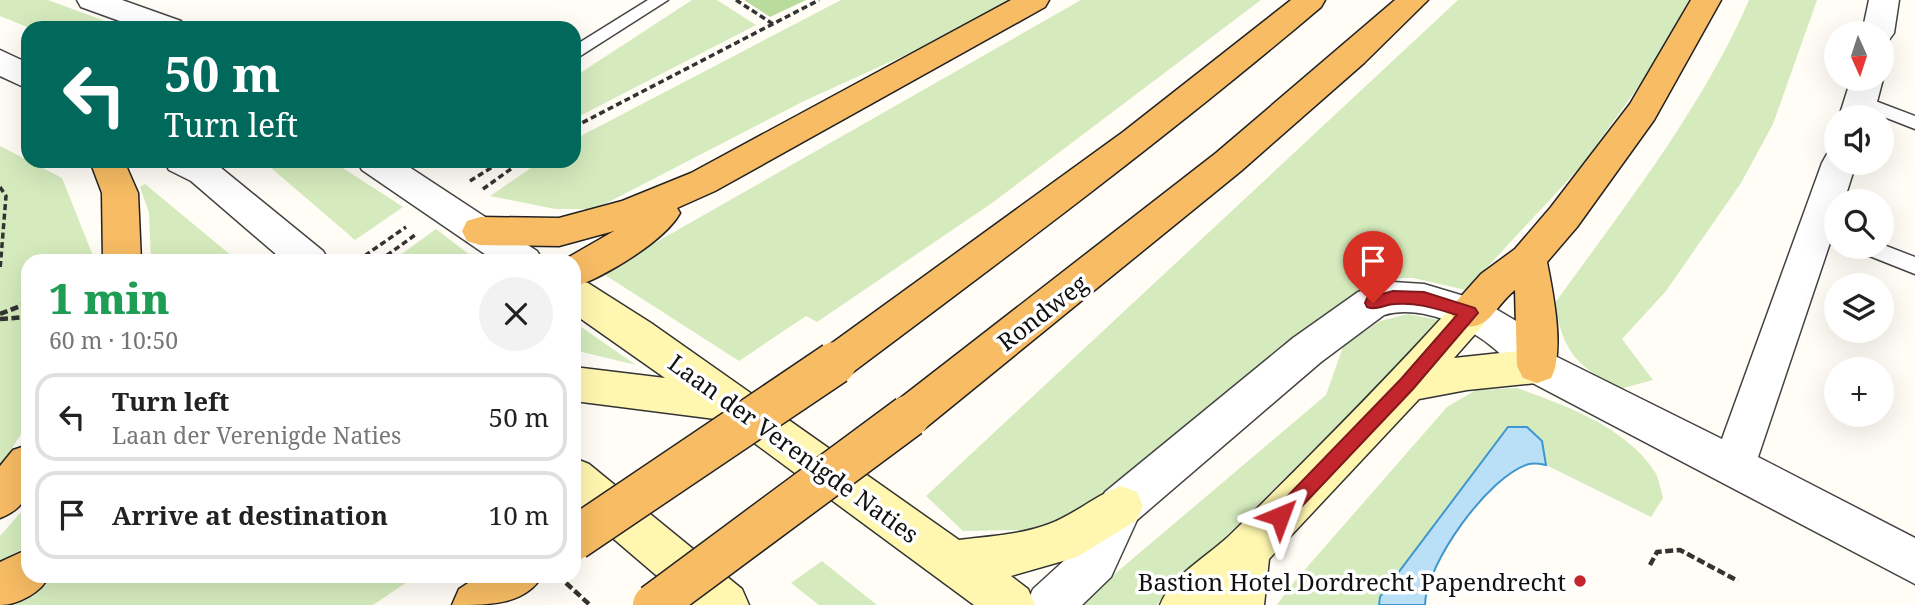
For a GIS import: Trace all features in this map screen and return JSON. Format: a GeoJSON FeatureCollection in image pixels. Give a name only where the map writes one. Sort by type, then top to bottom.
{"type":"FeatureCollection","features":[{"type":"Feature","properties":{"kind":"highway"},"geometry":{"type":"LineString","coordinates":[[480,231],[544,233],[589,226],[703,182],[1034,0]]}},
{"type":"Feature","properties":{"kind":"highway"},"geometry":{"type":"LineString","coordinates":[[581,534],[835,363],[1068,192],[1255,47],[1310,0]]}},
{"type":"Feature","properties":{"kind":"highway","name":"Rondweg"},"geometry":{"type":"LineString","coordinates":[[654,605],[909,416],[1128,245],[1345,63],[1413,0]]}},
{"type":"Feature","properties":{"kind":"highway"},"geometry":{"type":"LineString","coordinates":[[1470,313],[1494,285],[1528,259],[1564,216],[1642,112],[1706,0]]}},
{"type":"Feature","properties":{"kind":"highway"},"geometry":{"type":"LineString","coordinates":[[110,168],[120,193],[122,254]]}},
{"type":"Feature","properties":{"kind":"highway"},"geometry":{"type":"LineString","coordinates":[[581,268],[616,249],[703,182]]}},
{"type":"Feature","properties":{"kind":"highway"},"geometry":{"type":"LineString","coordinates":[[1528,259],[1535,298],[1537,366]]}},
{"type":"Feature","properties":{"kind":"highway"},"geometry":{"type":"LineString","coordinates":[[0,498],[21,472]]}},
{"type":"Feature","properties":{"kind":"highway"},"geometry":{"type":"LineString","coordinates":[[0,586],[21,575]]}},
{"type":"Feature","properties":{"kind":"main road","name":"Laan der Verenigde Naties"},"geometry":{"type":"LineString","coordinates":[[581,299],[637,335],[1012,605]]}},
{"type":"Feature","properties":{"kind":"main road"},"geometry":{"type":"LineString","coordinates":[[1183,605],[1247,550],[1407,384],[1470,313]]}},
{"type":"Feature","properties":{"kind":"main road"},"geometry":{"type":"LineString","coordinates":[[1407,384],[1467,373],[1537,366]]}},
{"type":"Feature","properties":{"kind":"main road"},"geometry":{"type":"LineString","coordinates":[[581,385],[731,403]]}},
{"type":"Feature","properties":{"kind":"main road"},"geometry":{"type":"LineString","coordinates":[[581,484],[720,602]]}},
{"type":"Feature","properties":{"kind":"main road"},"geometry":{"type":"LineString","coordinates":[[954,562],[1017,554],[1061,542],[1121,506]]}},
{"type":"Feature","properties":{"kind":"main road"},"geometry":{"type":"LineString","coordinates":[[1241,605],[1247,550]]}},
{"type":"Feature","properties":{"kind":"street"},"geometry":{"type":"LineString","coordinates":[[92,0],[150,21]]}},
{"type":"Feature","properties":{"kind":"street"},"geometry":{"type":"LineString","coordinates":[[1880,21],[1884,0]]}},
{"type":"Feature","properties":{"kind":"street"},"geometry":{"type":"LineString","coordinates":[[0,61],[21,74]]}},
{"type":"Feature","properties":{"kind":"street"},"geometry":{"type":"LineString","coordinates":[[195,168],[302,254]]}},
{"type":"Feature","properties":{"kind":"street"},"geometry":{"type":"LineString","coordinates":[[396,168],[514,254]]}},
{"type":"Feature","properties":{"kind":"street"},"geometry":{"type":"LineString","coordinates":[[1734,466],[1824,234]]}},
{"type":"Feature","properties":{"kind":"street"},"geometry":{"type":"LineString","coordinates":[[1048,605],[1095,562],[1121,506],[1307,351],[1373,303],[1393,297],[1424,299],[1470,313],[1509,337],[1537,366],[1915,562]]}},
{"type":"Feature","properties":{"kind":"lane"},"geometry":{"type":"LineString","coordinates":[[581,50],[660,0]]}},
{"type":"Feature","properties":{"kind":"lane"},"geometry":{"type":"LineString","coordinates":[[1862,99],[1915,123]]}},
{"type":"Feature","properties":{"kind":"lane"},"geometry":{"type":"LineString","coordinates":[[1894,257],[1915,266]]}},
{"type":"Feature","properties":{"kind":"path"},"geometry":{"type":"LineString","coordinates":[[736,0],[773,24]]}},
{"type":"Feature","properties":{"kind":"path"},"geometry":{"type":"LineString","coordinates":[[581,123],[819,0]]}},
{"type":"Feature","properties":{"kind":"path"},"geometry":{"type":"LineString","coordinates":[[484,172],[491,168]]}},
{"type":"Feature","properties":{"kind":"path"},"geometry":{"type":"LineString","coordinates":[[0,187],[6,196],[0,270]]}},
{"type":"Feature","properties":{"kind":"path"},"geometry":{"type":"LineString","coordinates":[[0,317],[21,306]]}},
{"type":"Feature","properties":{"kind":"path"},"geometry":{"type":"LineString","coordinates":[[0,317],[21,317]]}},
{"type":"Feature","properties":{"kind":"path"},"geometry":{"type":"LineString","coordinates":[[1650,565],[1657,552],[1680,550],[1738,581]]}},
{"type":"Feature","properties":{"kind":"path"},"geometry":{"type":"LineString","coordinates":[[566,583],[590,605]]}},
{"type":"Feature","properties":{"kind":"green space"},"geometry":{"type":"Polygon","coordinates":[[[0,0],[48,0],[105,21],[21,21],[21,24],[0,16],[0,0]]]}},
{"type":"Feature","properties":{"kind":"green space"},"geometry":{"type":"Polygon","coordinates":[[[692,0],[717,0],[756,25],[581,115],[581,72],[692,0]]]}},
{"type":"Feature","properties":{"kind":"green space"},"geometry":{"type":"Polygon","coordinates":[[[744,0],[806,0],[770,17],[744,0]]]}},
{"type":"Feature","properties":{"kind":"green space"},"geometry":{"type":"Polygon","coordinates":[[[841,0],[1012,0],[945,37],[804,101],[595,209],[555,209],[490,196],[531,168],[581,168],[581,136],[841,0]]]}},
{"type":"Feature","properties":{"kind":"green space"},"geometry":{"type":"Polygon","coordinates":[[[1081,0],[1261,0],[992,203],[817,322],[806,316],[739,361],[602,273],[1081,0]]]}},
{"type":"Feature","properties":{"kind":"green space"},"geometry":{"type":"Polygon","coordinates":[[[1458,0],[1689,0],[1656,62],[1582,165],[1466,290],[1413,278],[1381,278],[1357,293],[1079,512],[1025,530],[963,531],[926,496],[1458,0]]]}},
{"type":"Feature","properties":{"kind":"green space"},"geometry":{"type":"Polygon","coordinates":[[[1749,0],[1817,0],[1773,124],[1741,183],[1666,291],[1622,339],[1653,380],[1620,389],[1592,372],[1574,356],[1562,334],[1555,303],[1685,118],[1709,80],[1749,0]]]}},
{"type":"Feature","properties":{"kind":"green space"},"geometry":{"type":"Polygon","coordinates":[[[0,146],[21,157],[21,168],[43,168],[62,178],[92,254],[21,254],[21,434],[0,467],[0,146]]]}},
{"type":"Feature","properties":{"kind":"green space"},"geometry":{"type":"Polygon","coordinates":[[[271,168],[343,168],[403,207],[355,240],[271,168]]]}},
{"type":"Feature","properties":{"kind":"green space"},"geometry":{"type":"Polygon","coordinates":[[[145,184],[230,254],[151,254],[149,213],[140,187],[145,184]]]}},
{"type":"Feature","properties":{"kind":"green space"},"geometry":{"type":"Polygon","coordinates":[[[436,229],[469,254],[402,254],[436,229]]]}},
{"type":"Feature","properties":{"kind":"green space"},"geometry":{"type":"Polygon","coordinates":[[[1408,314],[1444,321],[1156,605],[1078,605],[1326,395],[1343,347],[1380,321],[1408,314]]]}},
{"type":"Feature","properties":{"kind":"green space"},"geometry":{"type":"Polygon","coordinates":[[[581,327],[636,365],[581,352],[581,327]]]}},
{"type":"Feature","properties":{"kind":"green space"},"geometry":{"type":"Polygon","coordinates":[[[1517,388],[1574,410],[1628,442],[1655,472],[1660,485],[1663,498],[1651,517],[1546,465],[1541,441],[1527,427],[1380,597],[1379,605],[1277,605],[1447,407],[1476,390],[1517,388]]]}},
{"type":"Feature","properties":{"kind":"green space"},"geometry":{"type":"Polygon","coordinates":[[[21,512],[21,550],[0,561],[0,536],[21,512]]]}},
{"type":"Feature","properties":{"kind":"green space"},"geometry":{"type":"Polygon","coordinates":[[[822,561],[877,605],[819,605],[791,583],[822,561]]]}},
{"type":"Feature","properties":{"kind":"green space"},"geometry":{"type":"Polygon","coordinates":[[[46,583],[406,583],[373,605],[7,605],[46,583]]]}},
{"type":"Feature","properties":{"kind":"water"},"geometry":{"type":"Polygon","coordinates":[[[1508,427],[1527,427],[1542,441],[1546,465],[1529,464],[1513,472],[1479,503],[1447,546],[1428,588],[1425,605],[1379,605],[1380,597],[1508,427]]]}},
{"type":"Feature","properties":{"kind":"place","name":"Bastion Hotel Dordrecht Papendrecht"},"geometry":{"type":"Point","coordinates":[1580,581]}},
{"type":"Feature","properties":{"kind":"route"},"geometry":{"type":"LineString","coordinates":[[1280,516],[1407,384],[1470,313],[1424,299],[1393,297],[1373,303]]}}]}
